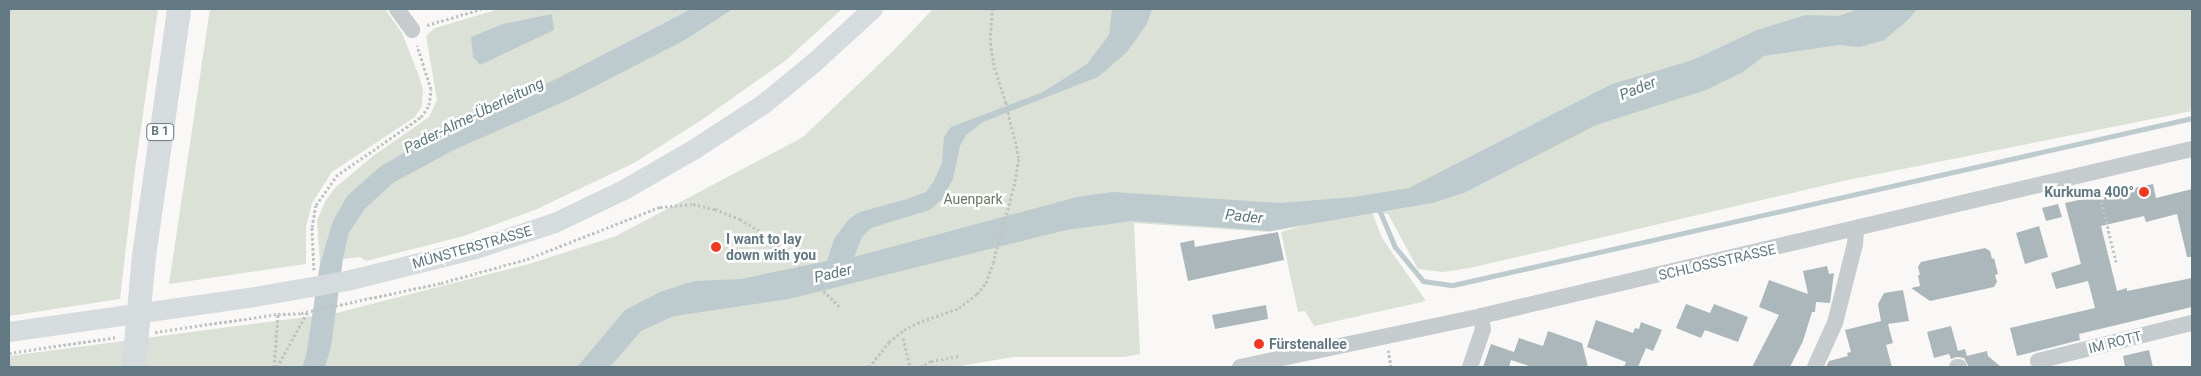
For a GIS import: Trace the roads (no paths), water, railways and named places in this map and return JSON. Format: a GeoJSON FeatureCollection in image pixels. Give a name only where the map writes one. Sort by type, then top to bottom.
{"type":"FeatureCollection","features":[{"type":"Feature","properties":{"kind":"highway","name":"B 1"},"geometry":{"type":"LineString","coordinates":[[134,367],[144,256],[178,9]]}},
{"type":"Feature","properties":{"kind":"main road","name":"MÜNSTERSTRASSE"},"geometry":{"type":"LineString","coordinates":[[9,332],[255,297],[347,281],[476,249],[555,223],[624,190],[695,149],[764,104],[814,63],[873,9]]}},
{"type":"Feature","properties":{"kind":"street"},"geometry":{"type":"LineString","coordinates":[[397,9],[412,30]]}},
{"type":"Feature","properties":{"kind":"street","name":"SCHLOSSSTRASSE"},"geometry":{"type":"LineString","coordinates":[[1240,367],[1481,316],[1856,230],[2192,149]]}},
{"type":"Feature","properties":{"kind":"street"},"geometry":{"type":"LineString","coordinates":[[1815,367],[1835,324],[1856,230]]}},
{"type":"Feature","properties":{"kind":"street"},"geometry":{"type":"LineString","coordinates":[[1470,367],[1483,329],[1481,316]]}},
{"type":"Feature","properties":{"kind":"street","name":"IM ROTT"},"geometry":{"type":"LineString","coordinates":[[2038,361],[2192,323]]}},
{"type":"Feature","properties":{"kind":"water","name":"Pader-Alme-Überleitung"},"geometry":{"type":"Polygon","coordinates":[[[691,9],[733,9],[685,40],[572,98],[456,149],[393,183],[365,209],[349,233],[343,259],[331,347],[325,367],[302,367],[306,356],[320,264],[332,223],[347,196],[381,166],[447,128],[554,80],[691,9]]]}},
{"type":"Feature","properties":{"kind":"water","name":"Pader"},"geometry":{"type":"Polygon","coordinates":[[[1112,9],[1152,9],[1147,24],[1126,53],[1098,77],[983,122],[966,135],[960,146],[953,179],[942,199],[930,210],[871,228],[862,237],[854,257],[1077,197],[1113,192],[1280,203],[1354,197],[1409,188],[1612,84],[1693,60],[1757,30],[1806,15],[1839,16],[1858,9],[1917,9],[1908,20],[1884,40],[1860,47],[1838,45],[1764,56],[1743,72],[1706,90],[1596,125],[1464,193],[1432,203],[1270,231],[1132,221],[1066,230],[789,299],[674,316],[641,331],[610,367],[577,367],[625,310],[660,292],[694,281],[741,279],[827,261],[834,239],[849,219],[860,212],[926,192],[934,181],[942,163],[944,137],[951,127],[1043,92],[1087,64],[1109,35],[1112,9]]]}},
{"type":"Feature","properties":{"kind":"water"},"geometry":{"type":"Polygon","coordinates":[[[552,14],[554,30],[480,65],[473,57],[471,37],[503,24],[552,14]]]}},
{"type":"Feature","properties":{"kind":"waterway"},"geometry":{"type":"LineString","coordinates":[[1380,205],[1380,212],[1395,247],[1423,281],[1453,285],[2192,118]]}},
{"type":"Feature","properties":{"kind":"place","name":"Kurkuma 400°"},"geometry":{"type":"Point","coordinates":[2144,192]}},
{"type":"Feature","properties":{"kind":"place","name":"I want to lay down with you"},"geometry":{"type":"Point","coordinates":[716,247]}},
{"type":"Feature","properties":{"kind":"place","name":"Fürstenallee"},"geometry":{"type":"Point","coordinates":[1259,344]}},
{"type":"Feature","properties":{"kind":"park label","name":"Auenpark"},"geometry":{"type":"Point","coordinates":[973,199]}}]}
